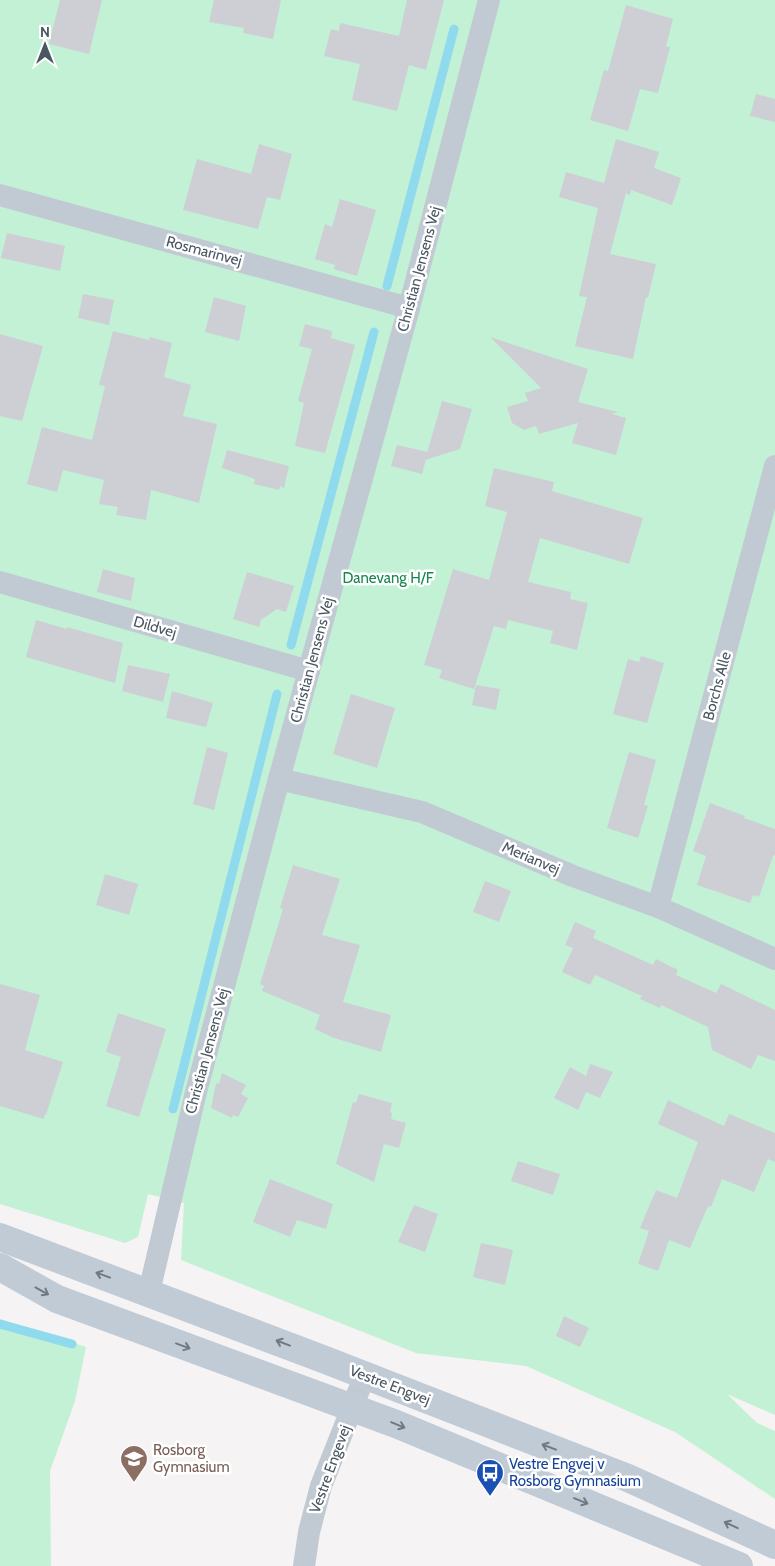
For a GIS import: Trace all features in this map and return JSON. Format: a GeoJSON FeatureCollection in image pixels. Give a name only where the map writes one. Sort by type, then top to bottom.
{"type":"FeatureCollection","features":[{"type":"Feature","properties":{"kind":"street","name":"Christian Jensens Vej"},"geometry":{"type":"LineString","coordinates":[[149,1292],[196,1092],[279,779],[409,308],[489,0]]}},
{"type":"Feature","properties":{"kind":"street","name":"Rosmarinvej"},"geometry":{"type":"LineString","coordinates":[[0,195],[409,308]]}},
{"type":"Feature","properties":{"kind":"street","name":"Borchs Alle"},"geometry":{"type":"LineString","coordinates":[[658,907],[775,466]]}},
{"type":"Feature","properties":{"kind":"street","name":"Dildvej"},"geometry":{"type":"LineString","coordinates":[[0,582],[309,671]]}},
{"type":"Feature","properties":{"kind":"street","name":"Merianvej"},"geometry":{"type":"LineString","coordinates":[[279,779],[422,812],[573,876],[658,907],[775,959]]}},
{"type":"Feature","properties":{"kind":"street","name":"Vestre Engvej"},"geometry":{"type":"LineString","coordinates":[[0,1237],[149,1292],[628,1478],[775,1546]]}},
{"type":"Feature","properties":{"kind":"street"},"geometry":{"type":"LineString","coordinates":[[0,1267],[57,1299],[396,1424],[739,1566]]}},
{"type":"Feature","properties":{"kind":"street","name":"Vestre Engevej"},"geometry":{"type":"LineString","coordinates":[[304,1566],[309,1532],[321,1486],[365,1375]]}},
{"type":"Feature","properties":{"kind":"green space","name":"Danevang H/F"},"geometry":{"type":"Polygon","coordinates":[[[0,0],[775,0],[775,1415],[727,1394],[757,1423],[775,1431],[775,1499],[675,1432],[526,1366],[416,1353],[181,1260],[184,1203],[148,1194],[138,1237],[125,1243],[0,1204],[0,0]]]}},
{"type":"Feature","properties":{"kind":"green space"},"geometry":{"type":"Polygon","coordinates":[[[0,1319],[86,1347],[75,1401],[50,1471],[51,1566],[0,1566],[0,1319]]]}},
{"type":"Feature","properties":{"kind":"building"},"geometry":{"type":"Polygon","coordinates":[[[60,0],[102,0],[89,54],[49,44],[60,0]]]}},
{"type":"Feature","properties":{"kind":"building"},"geometry":{"type":"Polygon","coordinates":[[[214,0],[281,0],[273,39],[243,33],[244,28],[209,22],[214,0]]]}},
{"type":"Feature","properties":{"kind":"building"},"geometry":{"type":"Polygon","coordinates":[[[407,0],[444,0],[426,70],[409,65],[397,111],[352,100],[360,64],[324,56],[331,29],[339,31],[340,23],[399,36],[407,0]]]}},
{"type":"Feature","properties":{"kind":"building"},"geometry":{"type":"Polygon","coordinates":[[[626,5],[673,19],[666,46],[670,47],[658,93],[640,89],[628,131],[590,120],[604,70],[608,71],[626,5]]]}},
{"type":"Feature","properties":{"kind":"building"},"geometry":{"type":"Polygon","coordinates":[[[756,94],[775,99],[775,122],[750,116],[756,94]]]}},
{"type":"Feature","properties":{"kind":"building"},"geometry":{"type":"Polygon","coordinates":[[[616,139],[659,152],[654,168],[681,178],[672,205],[631,190],[630,195],[626,193],[610,254],[656,264],[648,298],[646,297],[633,359],[575,346],[587,297],[579,296],[598,208],[559,197],[566,172],[604,183],[616,139]]]}},
{"type":"Feature","properties":{"kind":"building"},"geometry":{"type":"Polygon","coordinates":[[[259,144],[292,154],[280,200],[267,197],[258,229],[183,210],[197,159],[251,174],[259,144]]]}},
{"type":"Feature","properties":{"kind":"building"},"geometry":{"type":"Polygon","coordinates":[[[340,199],[376,210],[357,276],[334,269],[335,265],[315,259],[325,224],[332,227],[340,199]]]}},
{"type":"Feature","properties":{"kind":"building"},"geometry":{"type":"Polygon","coordinates":[[[7,233],[65,246],[60,271],[1,258],[7,233]]]}},
{"type":"Feature","properties":{"kind":"building"},"geometry":{"type":"Polygon","coordinates":[[[83,294],[114,300],[109,325],[78,318],[83,294]]]}},
{"type":"Feature","properties":{"kind":"building"},"geometry":{"type":"Polygon","coordinates":[[[214,297],[246,306],[239,341],[205,332],[214,297]]]}},
{"type":"Feature","properties":{"kind":"building"},"geometry":{"type":"Polygon","coordinates":[[[305,324],[332,331],[331,338],[355,345],[325,453],[295,446],[304,403],[298,401],[312,349],[299,346],[305,324]]]}},
{"type":"Feature","properties":{"kind":"building"},"geometry":{"type":"Polygon","coordinates":[[[113,331],[149,340],[150,337],[172,343],[164,377],[191,385],[183,416],[217,424],[199,503],[151,490],[146,520],[116,515],[118,507],[99,504],[104,480],[63,470],[57,492],[27,484],[42,427],[92,440],[105,386],[99,385],[113,331]]]}},
{"type":"Feature","properties":{"kind":"building"},"geometry":{"type":"Polygon","coordinates":[[[0,334],[43,346],[22,421],[0,416],[0,334]]]}},
{"type":"Feature","properties":{"kind":"building"},"geometry":{"type":"Polygon","coordinates":[[[490,337],[588,369],[578,402],[618,412],[612,414],[626,418],[616,455],[572,443],[578,423],[539,434],[536,426],[524,430],[512,423],[507,407],[528,401],[525,393],[541,388],[490,337]]]}},
{"type":"Feature","properties":{"kind":"building"},"geometry":{"type":"Polygon","coordinates":[[[442,401],[472,409],[460,449],[425,460],[442,401]]]}},
{"type":"Feature","properties":{"kind":"building"},"geometry":{"type":"Polygon","coordinates":[[[397,445],[428,452],[422,474],[391,466],[397,445]]]}},
{"type":"Feature","properties":{"kind":"building"},"geometry":{"type":"Polygon","coordinates":[[[227,450],[289,466],[284,488],[280,486],[279,490],[254,484],[255,479],[222,468],[227,450]]]}},
{"type":"Feature","properties":{"kind":"building"},"geometry":{"type":"Polygon","coordinates":[[[494,468],[554,482],[552,491],[643,518],[629,564],[540,538],[528,582],[571,592],[570,599],[588,603],[577,650],[550,643],[553,631],[508,620],[506,629],[494,626],[474,689],[439,678],[442,670],[424,665],[453,569],[489,580],[507,512],[485,506],[494,468]]]}},
{"type":"Feature","properties":{"kind":"building"},"geometry":{"type":"Polygon","coordinates":[[[103,569],[135,578],[131,601],[97,592],[103,569]]]}},
{"type":"Feature","properties":{"kind":"building"},"geometry":{"type":"Polygon","coordinates":[[[247,572],[294,586],[286,612],[277,609],[261,620],[259,627],[233,619],[247,572]]]}},
{"type":"Feature","properties":{"kind":"building"},"geometry":{"type":"Polygon","coordinates":[[[36,620],[123,643],[115,683],[26,657],[36,620]]]}},
{"type":"Feature","properties":{"kind":"building"},"geometry":{"type":"Polygon","coordinates":[[[641,656],[664,663],[647,723],[613,714],[628,659],[639,662],[641,656]]]}},
{"type":"Feature","properties":{"kind":"building"},"geometry":{"type":"Polygon","coordinates":[[[128,665],[170,674],[163,702],[122,691],[128,665]]]}},
{"type":"Feature","properties":{"kind":"building"},"geometry":{"type":"Polygon","coordinates":[[[476,685],[500,689],[496,710],[472,705],[476,685]]]}},
{"type":"Feature","properties":{"kind":"building"},"geometry":{"type":"Polygon","coordinates":[[[172,691],[213,703],[206,727],[166,718],[172,691]]]}},
{"type":"Feature","properties":{"kind":"building"},"geometry":{"type":"Polygon","coordinates":[[[351,694],[395,708],[377,768],[333,754],[351,694]]]}},
{"type":"Feature","properties":{"kind":"building"},"geometry":{"type":"Polygon","coordinates":[[[207,747],[228,753],[214,810],[193,804],[207,747]]]}},
{"type":"Feature","properties":{"kind":"building"},"geometry":{"type":"Polygon","coordinates":[[[629,752],[656,760],[644,805],[648,806],[638,838],[607,828],[629,752]]]}},
{"type":"Feature","properties":{"kind":"building"},"geometry":{"type":"Polygon","coordinates":[[[710,803],[775,829],[775,855],[773,856],[759,897],[753,895],[750,903],[697,885],[706,856],[693,851],[710,803]]]}},
{"type":"Feature","properties":{"kind":"building"},"geometry":{"type":"Polygon","coordinates":[[[293,865],[340,879],[322,935],[360,945],[343,1002],[391,1015],[381,1052],[334,1038],[315,1029],[320,1015],[262,991],[264,986],[260,984],[283,909],[280,908],[293,865]]]}},
{"type":"Feature","properties":{"kind":"building"},"geometry":{"type":"Polygon","coordinates":[[[105,874],[138,884],[129,915],[96,905],[105,874]]]}},
{"type":"Feature","properties":{"kind":"building"},"geometry":{"type":"Polygon","coordinates":[[[485,881],[511,891],[499,922],[473,912],[485,881]]]}},
{"type":"Feature","properties":{"kind":"building"},"geometry":{"type":"Polygon","coordinates":[[[575,922],[596,931],[593,938],[653,965],[656,959],[678,970],[676,975],[716,993],[721,984],[775,1010],[775,1061],[758,1055],[751,1069],[712,1050],[708,1027],[661,1005],[660,1008],[640,999],[642,996],[595,975],[590,985],[562,972],[573,948],[565,945],[575,922]]]}},
{"type":"Feature","properties":{"kind":"building"},"geometry":{"type":"Polygon","coordinates":[[[0,984],[40,995],[25,1050],[63,1062],[44,1119],[0,1106],[0,984]]]}},
{"type":"Feature","properties":{"kind":"building"},"geometry":{"type":"Polygon","coordinates":[[[118,1013],[166,1029],[139,1117],[106,1106],[121,1057],[106,1052],[118,1013]]]}},
{"type":"Feature","properties":{"kind":"building"},"geometry":{"type":"Polygon","coordinates":[[[590,1064],[613,1072],[600,1098],[586,1092],[578,1110],[554,1098],[570,1067],[586,1076],[590,1064]]]}},
{"type":"Feature","properties":{"kind":"building"},"geometry":{"type":"Polygon","coordinates":[[[222,1073],[246,1085],[241,1094],[248,1098],[238,1117],[233,1115],[232,1118],[211,1108],[216,1083],[219,1084],[222,1073]]]}},
{"type":"Feature","properties":{"kind":"building"},"geometry":{"type":"Polygon","coordinates":[[[359,1094],[392,1103],[391,1119],[406,1123],[399,1148],[384,1144],[374,1182],[336,1164],[353,1102],[356,1103],[359,1094]]]}},
{"type":"Feature","properties":{"kind":"building"},"geometry":{"type":"Polygon","coordinates":[[[668,1100],[724,1126],[729,1114],[775,1133],[775,1162],[768,1159],[754,1192],[722,1179],[711,1207],[708,1206],[690,1248],[669,1240],[658,1271],[638,1264],[649,1231],[640,1228],[656,1190],[677,1198],[698,1142],[658,1124],[668,1100]]]}},
{"type":"Feature","properties":{"kind":"building"},"geometry":{"type":"Polygon","coordinates":[[[518,1161],[560,1174],[553,1195],[511,1181],[518,1161]]]}},
{"type":"Feature","properties":{"kind":"building"},"geometry":{"type":"Polygon","coordinates":[[[270,1179],[333,1204],[326,1229],[297,1220],[290,1237],[253,1222],[270,1179]]]}},
{"type":"Feature","properties":{"kind":"building"},"geometry":{"type":"Polygon","coordinates":[[[414,1205],[438,1214],[425,1252],[398,1242],[414,1205]]]}},
{"type":"Feature","properties":{"kind":"building"},"geometry":{"type":"Polygon","coordinates":[[[481,1243],[513,1250],[505,1285],[473,1277],[481,1243]]]}},
{"type":"Feature","properties":{"kind":"building"},"geometry":{"type":"Polygon","coordinates":[[[564,1316],[589,1328],[580,1347],[556,1336],[564,1316]]]}},
{"type":"Feature","properties":{"kind":"waterway"},"geometry":{"type":"LineString","coordinates":[[387,286],[454,29]]}},
{"type":"Feature","properties":{"kind":"waterway"},"geometry":{"type":"LineString","coordinates":[[291,645],[374,332]]}},
{"type":"Feature","properties":{"kind":"waterway"},"geometry":{"type":"LineString","coordinates":[[173,1109],[277,694]]}},
{"type":"Feature","properties":{"kind":"waterway"},"geometry":{"type":"LineString","coordinates":[[0,1324],[72,1344]]}},
{"type":"Feature","properties":{"kind":"place","name":"Rosborg Gymnasium"},"geometry":{"type":"Point","coordinates":[134,1483]}},
{"type":"Feature","properties":{"kind":"place","name":"Vestre Engvej v Rosborg Gymnasium"},"geometry":{"type":"Point","coordinates":[490,1497]}}]}
